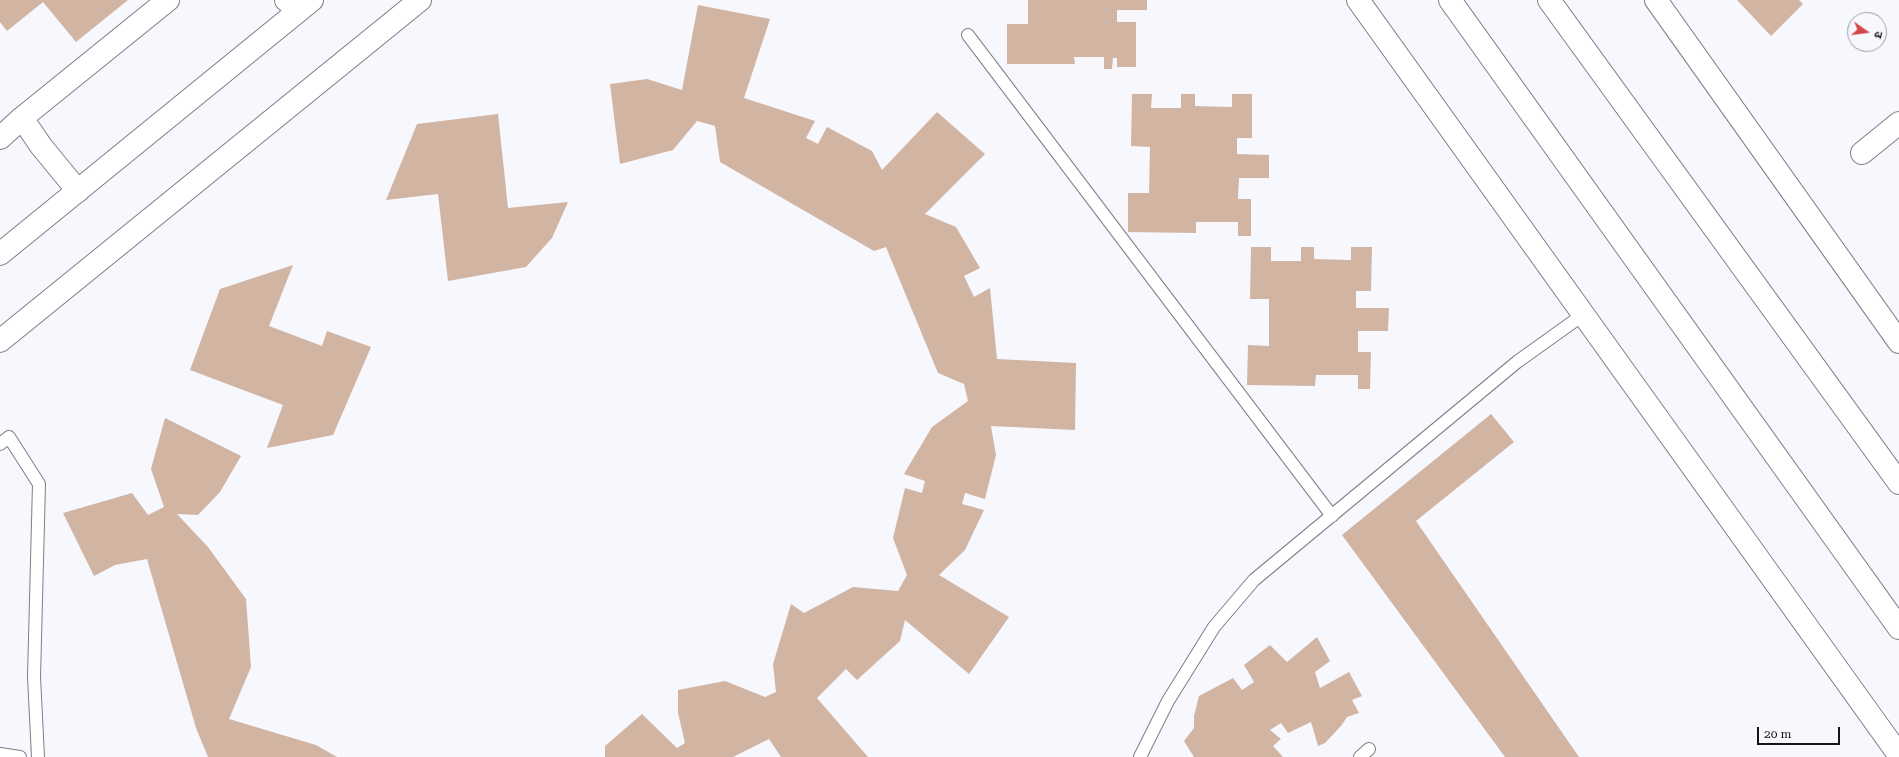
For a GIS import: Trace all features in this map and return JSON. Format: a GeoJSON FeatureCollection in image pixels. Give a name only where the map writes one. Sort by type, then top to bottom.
{"type":"FeatureCollection","features":[{"type":"Feature","properties":{"kind":"street"},"geometry":{"type":"LineString","coordinates":[[0,138],[22,118],[168,0]]}},
{"type":"Feature","properties":{"kind":"street"},"geometry":{"type":"LineString","coordinates":[[0,341],[420,0]]}},
{"type":"Feature","properties":{"kind":"street"},"geometry":{"type":"LineString","coordinates":[[1358,0],[1899,755]]}},
{"type":"Feature","properties":{"kind":"street"},"geometry":{"type":"LineString","coordinates":[[1450,0],[1899,628]]}},
{"type":"Feature","properties":{"kind":"street"},"geometry":{"type":"LineString","coordinates":[[1549,0],[1899,483]]}},
{"type":"Feature","properties":{"kind":"street"},"geometry":{"type":"LineString","coordinates":[[1656,0],[1899,342]]}},
{"type":"Feature","properties":{"kind":"street"},"geometry":{"type":"LineString","coordinates":[[0,254],[78,191],[299,4]]}},
{"type":"Feature","properties":{"kind":"street"},"geometry":{"type":"LineString","coordinates":[[22,118],[41,146],[78,191]]}},
{"type":"Feature","properties":{"kind":"street"},"geometry":{"type":"LineString","coordinates":[[1862,153],[1899,123]]}},
{"type":"Feature","properties":{"kind":"lane"},"geometry":{"type":"LineString","coordinates":[[968,35],[1332,516]]}},
{"type":"Feature","properties":{"kind":"lane"},"geometry":{"type":"LineString","coordinates":[[1140,757],[1168,701],[1214,627],[1254,580],[1517,362],[1584,314]]}},
{"type":"Feature","properties":{"kind":"lane"},"geometry":{"type":"LineString","coordinates":[[0,444],[10,437],[39,484],[34,677],[38,757]]}},
{"type":"Feature","properties":{"kind":"lane"},"geometry":{"type":"LineString","coordinates":[[0,754],[20,757]]}},
{"type":"Feature","properties":{"kind":"building"},"geometry":{"type":"Polygon","coordinates":[[[0,0],[128,0],[76,42],[43,2],[7,31],[0,22],[0,0]]]}},
{"type":"Feature","properties":{"kind":"building"},"geometry":{"type":"Polygon","coordinates":[[[1028,0],[1147,0],[1147,10],[1117,10],[1117,22],[1136,22],[1136,67],[1117,67],[1117,58],[1113,58],[1112,69],[1104,69],[1104,57],[1074,57],[1075,64],[1007,64],[1007,24],[1028,24],[1028,0]]]}},
{"type":"Feature","properties":{"kind":"building"},"geometry":{"type":"Polygon","coordinates":[[[1737,0],[1799,0],[1803,4],[1771,36],[1737,0]]]}},
{"type":"Feature","properties":{"kind":"building"},"geometry":{"type":"Polygon","coordinates":[[[698,5],[770,19],[744,98],[815,121],[806,138],[818,144],[827,127],[872,151],[882,170],[937,112],[985,154],[925,214],[956,227],[980,268],[964,276],[974,297],[990,288],[997,359],[1076,363],[1075,430],[991,426],[996,455],[985,499],[965,493],[962,504],[984,510],[965,550],[939,575],[1009,617],[969,674],[905,620],[900,641],[857,680],[846,669],[817,698],[868,757],[781,757],[769,739],[733,757],[605,757],[605,746],[642,714],[677,748],[685,743],[678,713],[678,690],[725,681],[765,697],[776,692],[773,664],[791,604],[804,613],[853,587],[898,591],[907,575],[893,538],[905,488],[922,493],[925,481],[904,474],[932,427],[968,401],[964,384],[938,373],[886,247],[874,251],[720,162],[715,126],[697,121],[673,150],[620,164],[610,84],[647,79],[682,90],[698,5]]]}},
{"type":"Feature","properties":{"kind":"building"},"geometry":{"type":"Polygon","coordinates":[[[1132,94],[1152,94],[1151,108],[1181,108],[1181,94],[1195,94],[1195,106],[1232,107],[1232,94],[1252,94],[1252,138],[1237,138],[1237,154],[1269,155],[1269,178],[1239,178],[1238,199],[1251,199],[1251,236],[1238,236],[1238,222],[1196,222],[1196,233],[1128,232],[1128,193],[1149,193],[1150,147],[1131,146],[1132,94]]]}},
{"type":"Feature","properties":{"kind":"building"},"geometry":{"type":"Polygon","coordinates":[[[498,114],[508,208],[568,202],[552,238],[526,267],[448,281],[438,194],[386,200],[417,124],[498,114]]]}},
{"type":"Feature","properties":{"kind":"building"},"geometry":{"type":"Polygon","coordinates":[[[1251,247],[1271,247],[1271,261],[1301,261],[1301,247],[1314,247],[1314,259],[1351,260],[1351,247],[1372,247],[1371,291],[1356,291],[1356,308],[1389,308],[1388,331],[1358,331],[1358,352],[1371,352],[1370,389],[1358,389],[1358,375],[1316,375],[1315,386],[1247,385],[1248,345],[1269,346],[1269,299],[1250,299],[1251,247]]]}},
{"type":"Feature","properties":{"kind":"building"},"geometry":{"type":"Polygon","coordinates":[[[293,265],[269,326],[322,346],[327,331],[371,347],[333,435],[267,448],[283,405],[190,370],[220,289],[293,265]]]}},
{"type":"Feature","properties":{"kind":"building"},"geometry":{"type":"Polygon","coordinates":[[[1491,414],[1514,442],[1416,521],[1579,757],[1505,757],[1342,535],[1491,414]]]}},
{"type":"Feature","properties":{"kind":"building"},"geometry":{"type":"Polygon","coordinates":[[[165,418],[241,456],[220,492],[198,515],[177,514],[208,547],[246,599],[251,667],[229,719],[316,745],[337,757],[208,757],[196,728],[147,559],[115,565],[94,576],[63,513],[132,493],[148,515],[164,507],[151,469],[165,418]]]}},
{"type":"Feature","properties":{"kind":"building"},"geometry":{"type":"Polygon","coordinates":[[[1317,637],[1330,661],[1315,672],[1320,688],[1349,672],[1362,696],[1352,700],[1359,713],[1347,717],[1341,726],[1325,743],[1318,746],[1311,722],[1288,733],[1281,723],[1270,730],[1281,739],[1273,746],[1283,757],[1194,757],[1184,741],[1194,728],[1194,716],[1199,696],[1233,678],[1242,690],[1254,682],[1244,665],[1270,645],[1287,662],[1317,637]]]}}]}
